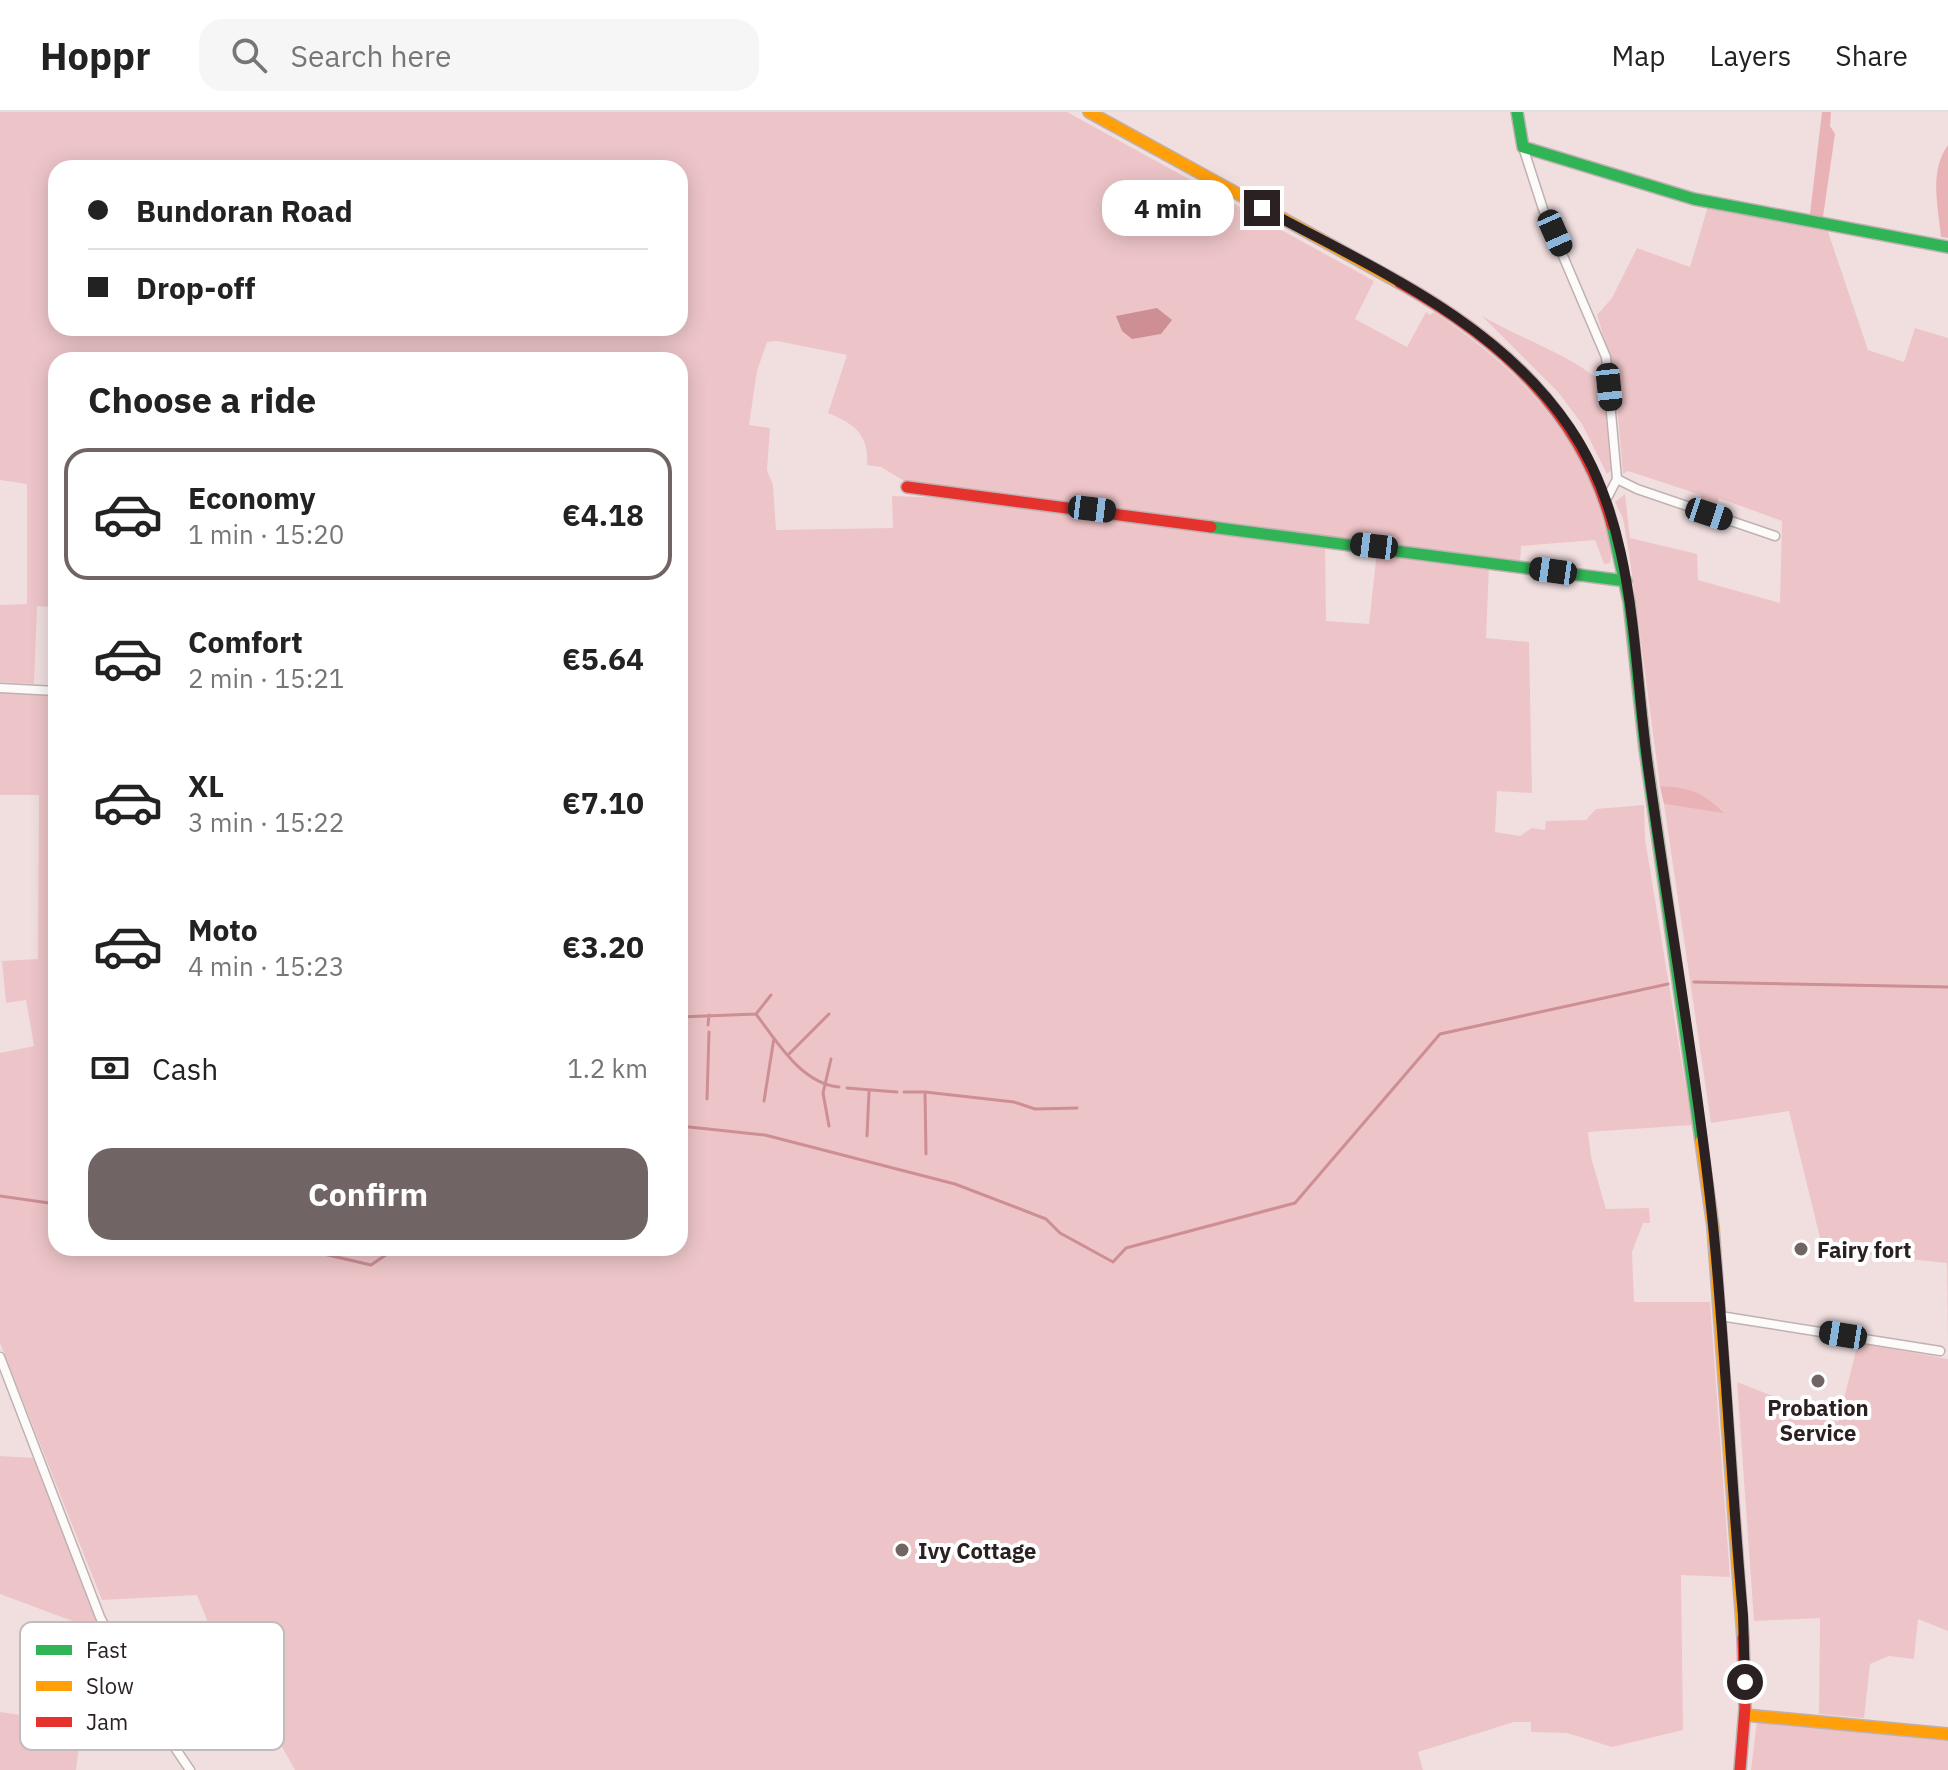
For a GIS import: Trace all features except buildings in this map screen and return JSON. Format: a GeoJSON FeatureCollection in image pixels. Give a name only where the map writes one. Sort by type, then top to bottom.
{"type":"FeatureCollection","features":[{"type":"Feature","properties":{"kind":"main road"},"geometry":{"type":"LineString","coordinates":[[1089,112],[1396,281],[1478,331],[1519,365],[1548,397],[1591,464],[1606,500],[1626,581],[1645,749],[1707,1173],[1743,1615],[1745,1715],[1740,1770]]}},
{"type":"Feature","properties":{"kind":"main road"},"geometry":{"type":"LineString","coordinates":[[1517,112],[1523,147],[1558,154],[1694,199],[1948,247]]}},
{"type":"Feature","properties":{"kind":"main road"},"geometry":{"type":"LineString","coordinates":[[907,487],[1626,581]]}},
{"type":"Feature","properties":{"kind":"main road"},"geometry":{"type":"LineString","coordinates":[[1745,1715],[1948,1734]]}},
{"type":"Feature","properties":{"kind":"street"},"geometry":{"type":"LineString","coordinates":[[1523,147],[1543,209],[1606,357],[1617,479],[1606,500]]}},
{"type":"Feature","properties":{"kind":"street"},"geometry":{"type":"LineString","coordinates":[[1617,479],[1637,489],[1775,536]]}},
{"type":"Feature","properties":{"kind":"street"},"geometry":{"type":"LineString","coordinates":[[0,688],[48,691]]}},
{"type":"Feature","properties":{"kind":"street"},"geometry":{"type":"LineString","coordinates":[[1720,1316],[1940,1351]]}},
{"type":"Feature","properties":{"kind":"street"},"geometry":{"type":"LineString","coordinates":[[0,1357],[103,1622]]}},
{"type":"Feature","properties":{"kind":"street"},"geometry":{"type":"LineString","coordinates":[[176,1750],[190,1770]]}},
{"type":"Feature","properties":{"kind":"shaded area"},"geometry":{"type":"Polygon","coordinates":[[[0,112],[1067,112],[1374,281],[1355,319],[1407,347],[1426,312],[1430,315],[1434,312],[1462,332],[1514,375],[1537,399],[1575,453],[1602,516],[1610,546],[1610,563],[1604,564],[1595,540],[1521,546],[1520,563],[909,484],[881,467],[867,465],[863,438],[853,426],[828,413],[847,355],[777,341],[767,342],[757,371],[749,425],[770,428],[767,470],[773,485],[776,530],[893,528],[892,496],[948,498],[1325,542],[1326,621],[1369,624],[1377,551],[1489,566],[1486,638],[1529,642],[1532,793],[1497,791],[1495,832],[1520,836],[1532,828],[1545,830],[1546,821],[1586,820],[1596,809],[1644,805],[1645,839],[1692,1125],[1588,1132],[1591,1157],[1606,1209],[1649,1208],[1650,1223],[1643,1223],[1632,1252],[1634,1302],[1710,1302],[1730,1577],[1681,1575],[1683,1730],[1612,1747],[1567,1733],[1531,1732],[1531,1722],[1514,1722],[1418,1752],[1423,1770],[295,1770],[284,1750],[284,1622],[208,1622],[197,1595],[102,1600],[0,1343],[0,1053],[34,1046],[26,1000],[6,1003],[2,961],[38,959],[39,795],[0,795],[0,691],[48,694],[48,1256],[688,1256],[688,352],[48,352],[48,607],[37,606],[34,684],[0,682],[0,605],[27,604],[27,484],[0,480],[0,112]]]}},
{"type":"Feature","properties":{"kind":"shaded area"},"geometry":{"type":"Polygon","coordinates":[[[1822,112],[1831,112],[1830,126],[1835,134],[1823,217],[1810,214],[1822,112]]]}},
{"type":"Feature","properties":{"kind":"shaded area"},"geometry":{"type":"Polygon","coordinates":[[[1948,145],[1948,238],[1941,237],[1936,189],[1938,166],[1948,145]]]}},
{"type":"Feature","properties":{"kind":"shaded area"},"geometry":{"type":"Polygon","coordinates":[[[1709,203],[1826,226],[1868,350],[1904,362],[1915,328],[1948,338],[1948,1345],[1947,1263],[1823,1250],[1789,1111],[1711,1123],[1664,804],[1723,812],[1694,792],[1660,786],[1629,553],[1623,519],[1615,502],[1625,494],[1630,538],[1697,554],[1698,580],[1780,603],[1782,521],[1719,498],[1715,509],[1700,504],[1701,495],[1628,471],[1623,474],[1614,371],[1597,315],[1612,298],[1637,248],[1690,267],[1709,203]]]}},
{"type":"Feature","properties":{"kind":"shaded area"},"geometry":{"type":"Polygon","coordinates":[[[1157,308],[1172,320],[1161,334],[1132,339],[1122,331],[1116,316],[1157,308]]]}},
{"type":"Feature","properties":{"kind":"shaded area"},"geometry":{"type":"Polygon","coordinates":[[[1482,316],[1559,355],[1603,383],[1611,470],[1607,474],[1582,424],[1558,392],[1482,316]]]}},
{"type":"Feature","properties":{"kind":"shaded area"},"geometry":{"type":"Polygon","coordinates":[[[1660,786],[1695,792],[1724,813],[1664,804],[1660,786]]]}},
{"type":"Feature","properties":{"kind":"shaded area"},"geometry":{"type":"Polygon","coordinates":[[[1858,1343],[1948,1359],[1948,1631],[1918,1619],[1914,1659],[1889,1656],[1870,1664],[1864,1718],[1819,1714],[1820,1618],[1754,1621],[1737,1382],[1838,1422],[1858,1343]]]}},
{"type":"Feature","properties":{"kind":"shaded area"},"geometry":{"type":"Polygon","coordinates":[[[0,1456],[33,1458],[98,1622],[75,1622],[0,1594],[0,1456]]]}},
{"type":"Feature","properties":{"kind":"shaded area"},"geometry":{"type":"Polygon","coordinates":[[[0,1712],[20,1715],[20,1750],[79,1750],[76,1770],[0,1770],[0,1712]]]}},
{"type":"Feature","properties":{"kind":"shaded area"},"geometry":{"type":"Polygon","coordinates":[[[1757,1721],[1948,1741],[1948,1770],[1751,1770],[1757,1721]]]}},
{"type":"Feature","properties":{"kind":"waterway"},"geometry":{"type":"LineString","coordinates":[[1694,982],[1948,987]]}},
{"type":"Feature","properties":{"kind":"waterway"},"geometry":{"type":"LineString","coordinates":[[688,1127],[765,1135],[955,1184],[1046,1219],[1060,1233],[1113,1262],[1126,1248],[1295,1203],[1440,1034],[1668,984]]}},
{"type":"Feature","properties":{"kind":"waterway"},"geometry":{"type":"LineString","coordinates":[[688,1017],[756,1014],[771,995]]}},
{"type":"Feature","properties":{"kind":"waterway"},"geometry":{"type":"LineString","coordinates":[[756,1014],[802,1070],[826,1084],[839,1087]]}},
{"type":"Feature","properties":{"kind":"waterway"},"geometry":{"type":"LineString","coordinates":[[788,1055],[829,1014]]}},
{"type":"Feature","properties":{"kind":"waterway"},"geometry":{"type":"LineString","coordinates":[[708,1025],[709,1015]]}},
{"type":"Feature","properties":{"kind":"waterway"},"geometry":{"type":"LineString","coordinates":[[707,1099],[709,1032]]}},
{"type":"Feature","properties":{"kind":"waterway"},"geometry":{"type":"LineString","coordinates":[[764,1101],[774,1038]]}},
{"type":"Feature","properties":{"kind":"waterway"},"geometry":{"type":"LineString","coordinates":[[829,1126],[823,1093],[831,1059]]}},
{"type":"Feature","properties":{"kind":"waterway"},"geometry":{"type":"LineString","coordinates":[[847,1088],[897,1092]]}},
{"type":"Feature","properties":{"kind":"waterway"},"geometry":{"type":"LineString","coordinates":[[867,1136],[869,1092]]}},
{"type":"Feature","properties":{"kind":"waterway"},"geometry":{"type":"LineString","coordinates":[[904,1092],[925,1092],[926,1154]]}},
{"type":"Feature","properties":{"kind":"waterway"},"geometry":{"type":"LineString","coordinates":[[925,1092],[1014,1102],[1035,1109],[1077,1108]]}},
{"type":"Feature","properties":{"kind":"waterway"},"geometry":{"type":"LineString","coordinates":[[0,1196],[48,1203]]}},
{"type":"Feature","properties":{"kind":"waterway"},"geometry":{"type":"LineString","coordinates":[[332,1256],[371,1265],[384,1256]]}},
{"type":"Feature","properties":{"kind":"traffic: fast"},"geometry":{"type":"LineString","coordinates":[[1517,112],[1523,147],[1694,199],[1948,247]]}},
{"type":"Feature","properties":{"kind":"traffic: fast"},"geometry":{"type":"LineString","coordinates":[[1612,525],[1629,602],[1645,749],[1701,1141]]}},
{"type":"Feature","properties":{"kind":"traffic: fast"},"geometry":{"type":"LineString","coordinates":[[1211,527],[1626,581]]}},
{"type":"Feature","properties":{"kind":"traffic: slow"},"geometry":{"type":"LineString","coordinates":[[1089,112],[1400,283]]}},
{"type":"Feature","properties":{"kind":"traffic: slow"},"geometry":{"type":"LineString","coordinates":[[1701,1141],[1713,1227],[1743,1638]]}},
{"type":"Feature","properties":{"kind":"traffic: slow"},"geometry":{"type":"LineString","coordinates":[[1745,1715],[1948,1734]]}},
{"type":"Feature","properties":{"kind":"traffic: jam"},"geometry":{"type":"LineString","coordinates":[[1400,283],[1471,328],[1532,382],[1558,413],[1580,447],[1598,484],[1612,525]]}},
{"type":"Feature","properties":{"kind":"traffic: jam"},"geometry":{"type":"LineString","coordinates":[[907,487],[1211,527]]}},
{"type":"Feature","properties":{"kind":"traffic: jam"},"geometry":{"type":"LineString","coordinates":[[1740,1770],[1745,1708],[1743,1638]]}},
{"type":"Feature","properties":{"kind":"place","name":"Fairy fort"},"geometry":{"type":"Point","coordinates":[1801,1249]}},
{"type":"Feature","properties":{"kind":"place","name":"Probation Service"},"geometry":{"type":"Point","coordinates":[1818,1381]}},
{"type":"Feature","properties":{"kind":"place","name":"Ivy Cottage"},"geometry":{"type":"Point","coordinates":[902,1550]}},
{"type":"Feature","properties":{"kind":"route"},"geometry":{"type":"LineString","coordinates":[[1262,208],[1445,309],[1519,365],[1572,430],[1603,491],[1622,560],[1629,602],[1645,749],[1707,1173],[1743,1615],[1745,1682]]}}]}
